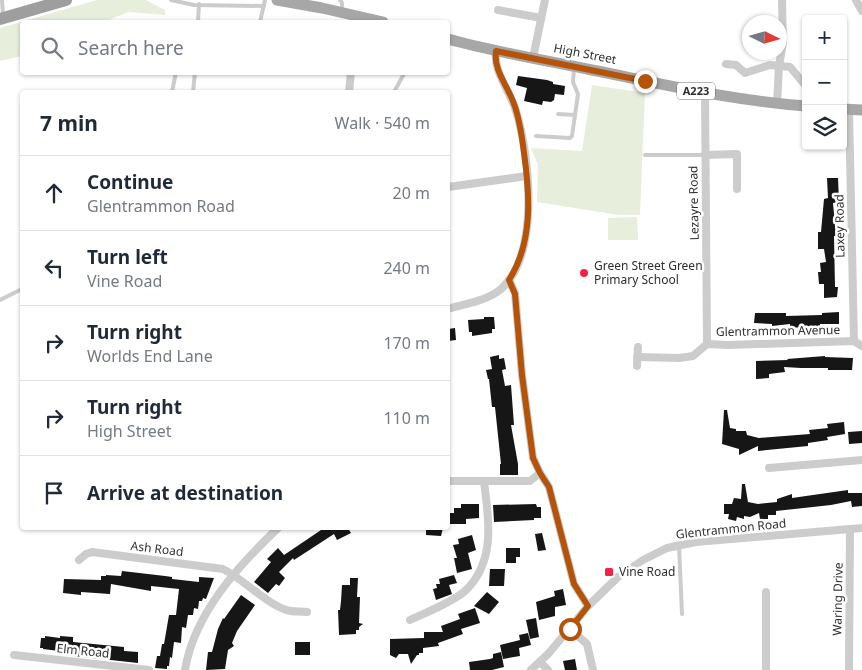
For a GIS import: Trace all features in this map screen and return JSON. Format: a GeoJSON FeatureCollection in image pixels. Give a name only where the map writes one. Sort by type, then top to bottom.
{"type":"FeatureCollection","features":[{"type":"Feature","properties":{"kind":"highway"},"geometry":{"type":"LineString","coordinates":[[2,18],[66,0]]}},
{"type":"Feature","properties":{"kind":"main road"},"geometry":{"type":"LineString","coordinates":[[277,0],[342,12],[356,19]]}},
{"type":"Feature","properties":{"kind":"main road","name":"High Street"},"geometry":{"type":"LineString","coordinates":[[450,40],[496,51],[705,92],[777,104],[802,106]]}},
{"type":"Feature","properties":{"kind":"main road"},"geometry":{"type":"LineString","coordinates":[[847,109],[862,110]]}},
{"type":"Feature","properties":{"kind":"street"},"geometry":{"type":"LineString","coordinates":[[533,58],[545,0]]}},
{"type":"Feature","properties":{"kind":"street"},"geometry":{"type":"LineString","coordinates":[[777,104],[783,42],[782,0]]}},
{"type":"Feature","properties":{"kind":"street"},"geometry":{"type":"LineString","coordinates":[[856,0],[862,11]]}},
{"type":"Feature","properties":{"kind":"street"},"geometry":{"type":"LineString","coordinates":[[498,10],[541,18]]}},
{"type":"Feature","properties":{"kind":"street"},"geometry":{"type":"LineString","coordinates":[[450,308],[489,296],[499,290],[509,280],[515,271],[526,231],[529,201],[517,112],[497,68],[496,51]]}},
{"type":"Feature","properties":{"kind":"street"},"geometry":{"type":"LineString","coordinates":[[726,64],[736,65],[745,73],[770,65],[790,67],[802,84]]}},
{"type":"Feature","properties":{"kind":"street"},"geometry":{"type":"LineString","coordinates":[[349,90],[351,75]]}},
{"type":"Feature","properties":{"kind":"street","name":"Lezayre Road"},"geometry":{"type":"LineString","coordinates":[[705,92],[707,344]]}},
{"type":"Feature","properties":{"kind":"street","name":"Laxey Road"},"geometry":{"type":"LineString","coordinates":[[847,138],[854,341]]}},
{"type":"Feature","properties":{"kind":"street"},"geometry":{"type":"LineString","coordinates":[[705,155],[737,154],[737,189]]}},
{"type":"Feature","properties":{"kind":"street"},"geometry":{"type":"LineString","coordinates":[[450,187],[527,176]]}},
{"type":"Feature","properties":{"kind":"street"},"geometry":{"type":"LineString","coordinates":[[509,280],[515,294],[522,375],[533,458],[549,487],[574,584],[588,606]]}},
{"type":"Feature","properties":{"kind":"street","name":"Glentrammon Avenue"},"geometry":{"type":"LineString","coordinates":[[637,357],[679,358],[693,356],[707,344],[854,341],[862,346]]}},
{"type":"Feature","properties":{"kind":"street"},"geometry":{"type":"LineString","coordinates":[[636,366],[638,347]]}},
{"type":"Feature","properties":{"kind":"street"},"geometry":{"type":"LineString","coordinates":[[769,468],[862,460]]}},
{"type":"Feature","properties":{"kind":"street"},"geometry":{"type":"LineString","coordinates":[[450,481],[530,481],[540,473]]}},
{"type":"Feature","properties":{"kind":"street"},"geometry":{"type":"LineString","coordinates":[[410,620],[464,592],[474,581],[480,570],[488,546],[489,536],[484,482]]}},
{"type":"Feature","properties":{"kind":"street","name":"Glentrammon Road"},"geometry":{"type":"LineString","coordinates":[[531,670],[570,629],[588,606],[626,570],[659,552],[679,544],[862,528]]}},
{"type":"Feature","properties":{"kind":"street","name":"Waring Drive"},"geometry":{"type":"LineString","coordinates":[[849,670],[850,529]]}},
{"type":"Feature","properties":{"kind":"street"},"geometry":{"type":"LineString","coordinates":[[184,670],[194,634],[209,608],[234,574],[276,530]]}},
{"type":"Feature","properties":{"kind":"street","name":"Ash Road"},"geometry":{"type":"LineString","coordinates":[[79,560],[92,552],[224,569],[234,574]]}},
{"type":"Feature","properties":{"kind":"street"},"geometry":{"type":"LineString","coordinates":[[234,574],[276,605],[290,611],[307,612]]}},
{"type":"Feature","properties":{"kind":"street"},"geometry":{"type":"LineString","coordinates":[[766,592],[766,670]]}},
{"type":"Feature","properties":{"kind":"street"},"geometry":{"type":"LineString","coordinates":[[570,629],[587,644],[593,670]]}},
{"type":"Feature","properties":{"kind":"street","name":"Elm Road"},"geometry":{"type":"LineString","coordinates":[[14,655],[149,670]]}},
{"type":"Feature","properties":{"kind":"street"},"geometry":{"type":"LineString","coordinates":[[540,662],[548,670]]}},
{"type":"Feature","properties":{"kind":"lane"},"geometry":{"type":"LineString","coordinates":[[2,0],[2,18]]}},
{"type":"Feature","properties":{"kind":"lane"},"geometry":{"type":"LineString","coordinates":[[171,0],[179,3],[264,6]]}},
{"type":"Feature","properties":{"kind":"lane"},"geometry":{"type":"LineString","coordinates":[[260,20],[265,0]]}},
{"type":"Feature","properties":{"kind":"lane"},"geometry":{"type":"LineString","coordinates":[[340,0],[343,7],[342,12]]}},
{"type":"Feature","properties":{"kind":"lane"},"geometry":{"type":"LineString","coordinates":[[198,20],[199,4]]}},
{"type":"Feature","properties":{"kind":"lane"},"geometry":{"type":"LineString","coordinates":[[536,136],[572,138],[578,94],[573,82],[575,66]]}},
{"type":"Feature","properties":{"kind":"lane"},"geometry":{"type":"LineString","coordinates":[[172,90],[175,75]]}},
{"type":"Feature","properties":{"kind":"lane"},"geometry":{"type":"LineString","coordinates":[[194,90],[195,75]]}},
{"type":"Feature","properties":{"kind":"lane"},"geometry":{"type":"LineString","coordinates":[[395,90],[403,75]]}},
{"type":"Feature","properties":{"kind":"lane"},"geometry":{"type":"LineString","coordinates":[[558,114],[575,115]]}},
{"type":"Feature","properties":{"kind":"lane"},"geometry":{"type":"LineString","coordinates":[[645,155],[705,155]]}},
{"type":"Feature","properties":{"kind":"lane"},"geometry":{"type":"LineString","coordinates":[[0,300],[20,290]]}},
{"type":"Feature","properties":{"kind":"lane"},"geometry":{"type":"LineString","coordinates":[[679,544],[682,614]]}},
{"type":"Feature","properties":{"kind":"green space"},"geometry":{"type":"Polygon","coordinates":[[[97,0],[146,0],[165,10],[165,15],[128,12],[109,20],[28,20],[97,0]]]}},
{"type":"Feature","properties":{"kind":"green space"},"geometry":{"type":"Polygon","coordinates":[[[20,22],[20,56],[0,61],[0,28],[20,22]]]}},
{"type":"Feature","properties":{"kind":"green space"},"geometry":{"type":"Polygon","coordinates":[[[592,85],[645,93],[640,215],[619,215],[537,202],[538,165],[531,148],[582,151],[592,85]]]}},
{"type":"Feature","properties":{"kind":"green space"},"geometry":{"type":"Polygon","coordinates":[[[637,217],[638,240],[608,240],[608,218],[637,217]]]}},
{"type":"Feature","properties":{"kind":"building"},"geometry":{"type":"Polygon","coordinates":[[[518,76],[547,80],[553,82],[553,84],[565,86],[564,95],[555,94],[554,100],[551,102],[543,101],[542,105],[524,101],[527,88],[516,85],[518,76]]]}},
{"type":"Feature","properties":{"kind":"building"},"geometry":{"type":"Polygon","coordinates":[[[827,178],[838,178],[839,202],[833,203],[836,236],[834,236],[835,287],[838,287],[837,297],[824,298],[824,284],[819,284],[818,272],[821,272],[820,263],[826,262],[824,249],[818,249],[818,232],[821,232],[824,199],[828,198],[827,178]]]}},
{"type":"Feature","properties":{"kind":"building"},"geometry":{"type":"Polygon","coordinates":[[[839,312],[839,324],[820,324],[820,326],[790,328],[790,324],[772,326],[772,324],[754,323],[755,313],[786,313],[786,316],[822,315],[822,313],[839,312]]]}},
{"type":"Feature","properties":{"kind":"building"},"geometry":{"type":"Polygon","coordinates":[[[484,317],[494,317],[495,329],[492,329],[492,333],[472,336],[472,332],[469,332],[468,320],[484,319],[484,317]]]}},
{"type":"Feature","properties":{"kind":"building"},"geometry":{"type":"Polygon","coordinates":[[[455,328],[456,340],[450,341],[450,329],[455,328]]]}},
{"type":"Feature","properties":{"kind":"building"},"geometry":{"type":"Polygon","coordinates":[[[499,355],[499,359],[504,358],[506,369],[502,370],[505,386],[511,385],[514,425],[511,425],[518,464],[518,475],[500,475],[501,464],[495,407],[492,407],[489,379],[486,370],[492,369],[490,357],[499,355]]]}},
{"type":"Feature","properties":{"kind":"building"},"geometry":{"type":"Polygon","coordinates":[[[825,356],[853,358],[852,370],[784,367],[785,372],[769,374],[769,378],[756,379],[756,361],[825,356]]]}},
{"type":"Feature","properties":{"kind":"building"},"geometry":{"type":"Polygon","coordinates":[[[724,410],[727,410],[730,428],[736,429],[736,431],[746,431],[747,435],[759,438],[810,434],[809,430],[828,428],[827,424],[844,422],[845,434],[827,437],[828,440],[808,443],[808,446],[758,451],[758,446],[739,455],[739,449],[722,444],[724,410]]]}},
{"type":"Feature","properties":{"kind":"building"},"geometry":{"type":"Polygon","coordinates":[[[862,431],[862,443],[849,444],[848,432],[862,431]]]}},
{"type":"Feature","properties":{"kind":"building"},"geometry":{"type":"Polygon","coordinates":[[[742,484],[745,484],[748,502],[758,504],[777,502],[777,499],[792,494],[792,498],[848,490],[848,493],[862,493],[862,506],[852,507],[851,501],[776,511],[776,515],[768,515],[768,519],[760,519],[759,513],[750,517],[744,516],[744,519],[737,517],[736,521],[728,519],[729,514],[724,514],[724,504],[732,504],[734,498],[741,499],[742,484]]]}},
{"type":"Feature","properties":{"kind":"building"},"geometry":{"type":"Polygon","coordinates":[[[461,504],[479,504],[479,518],[466,519],[466,524],[450,524],[450,513],[454,513],[454,508],[461,508],[461,504]]]}},
{"type":"Feature","properties":{"kind":"building"},"geometry":{"type":"Polygon","coordinates":[[[536,504],[537,507],[541,507],[541,518],[494,522],[493,505],[536,504]]]}},
{"type":"Feature","properties":{"kind":"building"},"geometry":{"type":"Polygon","coordinates":[[[321,530],[349,530],[351,533],[337,540],[334,534],[294,560],[293,558],[279,572],[285,578],[279,586],[276,584],[268,593],[254,582],[271,562],[267,559],[278,548],[284,555],[321,530]]]}},
{"type":"Feature","properties":{"kind":"building"},"geometry":{"type":"Polygon","coordinates":[[[426,530],[442,530],[441,536],[426,535],[426,530]]]}},
{"type":"Feature","properties":{"kind":"building"},"geometry":{"type":"Polygon","coordinates":[[[542,533],[546,550],[538,551],[535,534],[542,533]]]}},
{"type":"Feature","properties":{"kind":"building"},"geometry":{"type":"Polygon","coordinates":[[[472,535],[476,550],[468,553],[472,569],[457,573],[454,558],[457,558],[453,545],[459,544],[458,539],[472,535]]]}},
{"type":"Feature","properties":{"kind":"building"},"geometry":{"type":"Polygon","coordinates":[[[506,548],[520,548],[520,557],[516,557],[516,563],[506,563],[506,548]]]}},
{"type":"Feature","properties":{"kind":"building"},"geometry":{"type":"Polygon","coordinates":[[[490,569],[505,569],[504,586],[489,586],[490,569]]]}},
{"type":"Feature","properties":{"kind":"building"},"geometry":{"type":"Polygon","coordinates":[[[122,571],[199,582],[199,577],[214,578],[206,599],[203,598],[202,601],[199,601],[198,609],[194,608],[193,615],[188,615],[186,628],[182,627],[181,643],[174,642],[172,658],[170,657],[167,669],[155,668],[157,656],[160,656],[162,644],[164,644],[169,615],[176,615],[179,589],[151,586],[151,591],[111,584],[110,594],[81,592],[81,595],[63,593],[64,579],[101,580],[101,576],[106,575],[121,576],[122,571]]]}},
{"type":"Feature","properties":{"kind":"building"},"geometry":{"type":"Polygon","coordinates":[[[454,575],[457,583],[449,585],[452,594],[436,600],[433,589],[437,588],[436,584],[440,584],[439,579],[454,575]]]}},
{"type":"Feature","properties":{"kind":"building"},"geometry":{"type":"Polygon","coordinates":[[[350,578],[358,578],[357,597],[360,597],[359,623],[363,624],[359,627],[359,630],[356,630],[356,634],[339,635],[338,610],[340,610],[342,585],[350,585],[350,578]]]}},
{"type":"Feature","properties":{"kind":"building"},"geometry":{"type":"Polygon","coordinates":[[[563,589],[566,605],[555,607],[555,616],[539,620],[536,602],[555,596],[554,591],[563,589]]]}},
{"type":"Feature","properties":{"kind":"building"},"geometry":{"type":"Polygon","coordinates":[[[487,592],[499,602],[489,614],[474,606],[487,592]]]}},
{"type":"Feature","properties":{"kind":"building"},"geometry":{"type":"Polygon","coordinates":[[[241,595],[255,605],[237,631],[232,643],[234,646],[228,650],[225,669],[206,670],[208,652],[212,652],[223,618],[241,595]]]}},
{"type":"Feature","properties":{"kind":"building"},"geometry":{"type":"Polygon","coordinates":[[[475,608],[480,623],[461,629],[463,634],[438,643],[439,646],[423,648],[423,653],[419,653],[411,664],[408,654],[399,654],[396,658],[390,655],[390,639],[424,638],[424,632],[443,632],[441,626],[460,619],[458,614],[475,608]]]}},
{"type":"Feature","properties":{"kind":"building"},"geometry":{"type":"Polygon","coordinates":[[[536,618],[539,637],[530,639],[526,620],[536,618]]]}},
{"type":"Feature","properties":{"kind":"building"},"geometry":{"type":"Polygon","coordinates":[[[528,633],[531,645],[519,648],[520,656],[503,659],[500,645],[520,640],[519,635],[528,633]]]}},
{"type":"Feature","properties":{"kind":"building"},"geometry":{"type":"Polygon","coordinates":[[[45,636],[73,637],[73,642],[124,647],[124,651],[138,652],[138,663],[74,656],[75,653],[43,649],[40,648],[41,638],[45,638],[45,636]]]}},
{"type":"Feature","properties":{"kind":"building"},"geometry":{"type":"Polygon","coordinates":[[[295,642],[310,642],[310,655],[295,655],[295,642]]]}},
{"type":"Feature","properties":{"kind":"building"},"geometry":{"type":"Polygon","coordinates":[[[501,652],[504,667],[492,670],[470,670],[469,662],[490,659],[493,658],[493,654],[501,652]]]}},
{"type":"Feature","properties":{"kind":"building"},"geometry":{"type":"Polygon","coordinates":[[[575,659],[577,670],[565,670],[563,661],[575,659]]]}},
{"type":"Feature","properties":{"kind":"place","name":"Green Street Green Primary School"},"geometry":{"type":"Point","coordinates":[584,273]}},
{"type":"Feature","properties":{"kind":"place","name":"Vine Road"},"geometry":{"type":"Point","coordinates":[609,572]}},
{"type":"Feature","properties":{"kind":"route"},"geometry":{"type":"LineString","coordinates":[[570,629],[588,606],[574,584],[549,487],[533,458],[522,375],[515,294],[509,280],[515,271],[526,231],[529,201],[527,176],[517,112],[495,63],[496,51],[645,81]]}}]}
